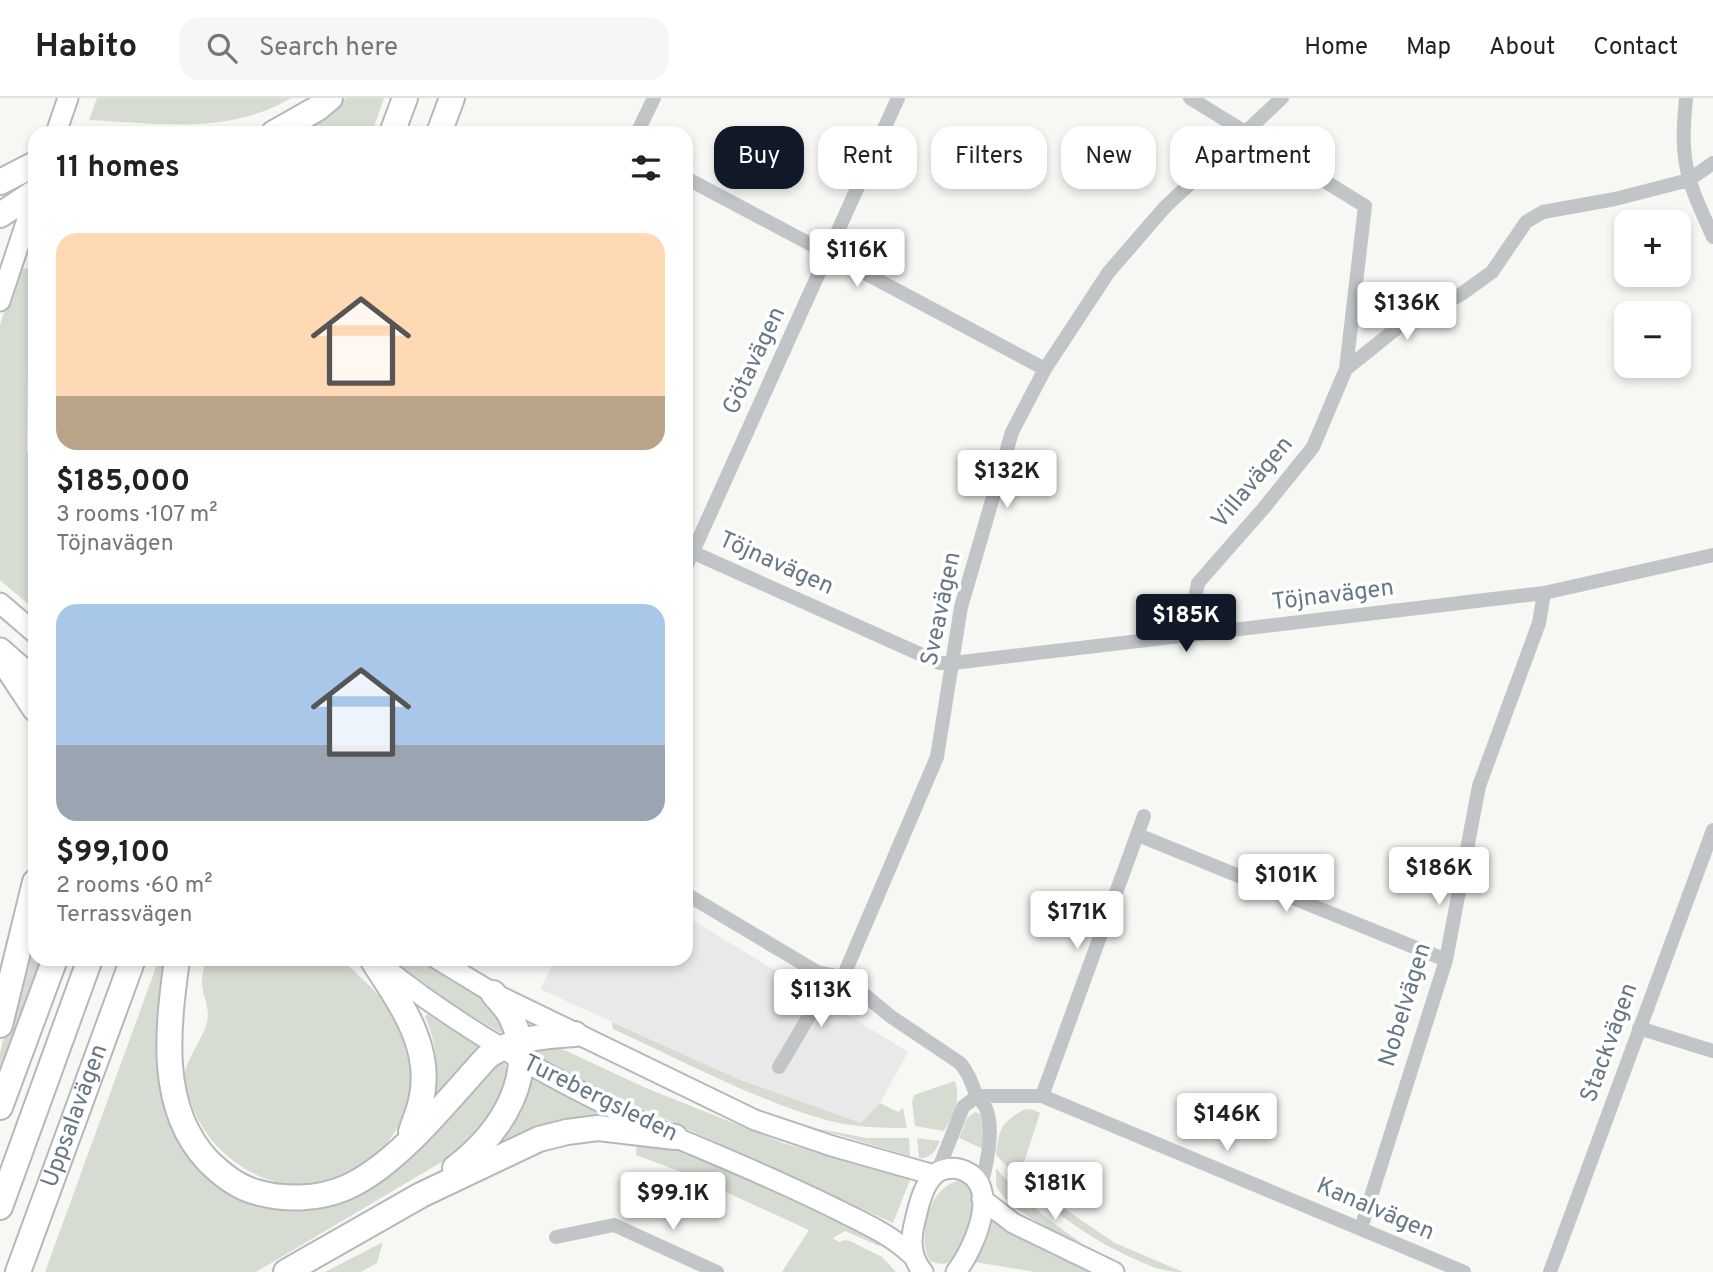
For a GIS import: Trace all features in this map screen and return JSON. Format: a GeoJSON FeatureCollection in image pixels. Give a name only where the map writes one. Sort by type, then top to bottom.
{"type":"FeatureCollection","features":[{"type":"Feature","properties":{"kind":"highway"},"geometry":{"type":"LineString","coordinates":[[286,126],[330,98]]}},
{"type":"Feature","properties":{"kind":"highway"},"geometry":{"type":"LineString","coordinates":[[395,126],[405,98]]}},
{"type":"Feature","properties":{"kind":"highway"},"geometry":{"type":"LineString","coordinates":[[442,126],[452,98]]}},
{"type":"Feature","properties":{"kind":"highway"},"geometry":{"type":"LineString","coordinates":[[0,182],[28,168]]}},
{"type":"Feature","properties":{"kind":"highway"},"geometry":{"type":"LineString","coordinates":[[0,215],[28,198]]}},
{"type":"Feature","properties":{"kind":"highway"},"geometry":{"type":"LineString","coordinates":[[0,656],[28,698]]}},
{"type":"Feature","properties":{"kind":"highway"},"geometry":{"type":"LineString","coordinates":[[0,1025],[28,911]]}},
{"type":"Feature","properties":{"kind":"highway"},"geometry":{"type":"LineString","coordinates":[[0,1107],[52,966]]}},
{"type":"Feature","properties":{"kind":"highway","name":"Uppsalavägen"},"geometry":{"type":"LineString","coordinates":[[0,1207],[87,966]]}},
{"type":"Feature","properties":{"kind":"highway","name":"Uppsalavägen"},"geometry":{"type":"LineString","coordinates":[[18,1272],[130,966]]}},
{"type":"Feature","properties":{"kind":"highway"},"geometry":{"type":"LineString","coordinates":[[176,966],[170,1011],[170,1065],[174,1100],[185,1129],[200,1153],[221,1175],[250,1190],[280,1199],[343,1189],[388,1162],[488,1056],[513,1050],[545,1035],[575,1034]]}},
{"type":"Feature","properties":{"kind":"highway"},"geometry":{"type":"LineString","coordinates":[[377,966],[412,1022],[423,1063],[422,1100],[407,1142]]}},
{"type":"Feature","properties":{"kind":"highway"},"geometry":{"type":"LineString","coordinates":[[421,1195],[489,1138],[503,1119],[512,1099],[513,1050],[510,1014],[493,993]]}},
{"type":"Feature","properties":{"kind":"highway"},"geometry":{"type":"LineString","coordinates":[[286,1272],[421,1195],[539,1139],[598,1128],[675,1137]]}},
{"type":"Feature","properties":{"kind":"main road"},"geometry":{"type":"LineString","coordinates":[[58,126],[68,98]]}},
{"type":"Feature","properties":{"kind":"main road"},"geometry":{"type":"LineString","coordinates":[[0,301],[28,215]]}},
{"type":"Feature","properties":{"kind":"main road"},"geometry":{"type":"LineString","coordinates":[[0,603],[28,627]]}},
{"type":"Feature","properties":{"kind":"main road"},"geometry":{"type":"LineString","coordinates":[[0,647],[28,672]]}},
{"type":"Feature","properties":{"kind":"main road","name":"Turebergsleden"},"geometry":{"type":"LineString","coordinates":[[382,966],[406,985],[513,1050],[675,1137],[835,1208],[892,1237],[917,1266]]}},
{"type":"Feature","properties":{"kind":"main road","name":"Turebergsleden"},"geometry":{"type":"LineString","coordinates":[[449,966],[493,993],[755,1120],[832,1146],[935,1174]]}},
{"type":"Feature","properties":{"kind":"main road","name":"Turebergsleden"},"geometry":{"type":"LineString","coordinates":[[917,1266],[912,1234],[915,1220],[925,1190],[935,1174],[948,1168],[969,1174],[981,1194],[1013,1223],[1114,1272]]}},
{"type":"Feature","properties":{"kind":"main road"},"geometry":{"type":"LineString","coordinates":[[956,1272],[971,1250],[981,1223],[981,1194]]}},
{"type":"Feature","properties":{"kind":"street"},"geometry":{"type":"LineString","coordinates":[[640,126],[654,98]]}},
{"type":"Feature","properties":{"kind":"street","name":"Götavägen"},"geometry":{"type":"LineString","coordinates":[[693,542],[829,254],[898,98]]}},
{"type":"Feature","properties":{"kind":"street"},"geometry":{"type":"LineString","coordinates":[[1190,98],[1234,126]]}},
{"type":"Feature","properties":{"kind":"street","name":"Sveavägen"},"geometry":{"type":"LineString","coordinates":[[1251,126],[1282,98]]}},
{"type":"Feature","properties":{"kind":"street"},"geometry":{"type":"LineString","coordinates":[[1686,98],[1685,163],[1689,180],[1713,237]]}},
{"type":"Feature","properties":{"kind":"street","name":"Villavägen"},"geometry":{"type":"LineString","coordinates":[[1187,637],[1198,583],[1313,447],[1346,369],[1402,324],[1460,295],[1492,272],[1525,222],[1543,212],[1615,199],[1689,180],[1713,163]]}},
{"type":"Feature","properties":{"kind":"street"},"geometry":{"type":"LineString","coordinates":[[693,182],[1045,369]]}},
{"type":"Feature","properties":{"kind":"street"},"geometry":{"type":"LineString","coordinates":[[1335,188],[1365,206],[1346,369]]}},
{"type":"Feature","properties":{"kind":"street","name":"Sveavägen"},"geometry":{"type":"LineString","coordinates":[[779,1067],[814,1008],[843,977],[937,757],[961,607],[1012,432],[1045,369],[1108,273],[1184,189]]}},
{"type":"Feature","properties":{"kind":"street","name":"Töjnavägen"},"geometry":{"type":"LineString","coordinates":[[693,552],[940,663],[1187,637],[1544,593],[1713,555]]}},
{"type":"Feature","properties":{"kind":"street","name":"Nobelvägen"},"geometry":{"type":"LineString","coordinates":[[1360,1228],[1446,960],[1479,786],[1539,623],[1544,593]]}},
{"type":"Feature","properties":{"kind":"street"},"geometry":{"type":"LineString","coordinates":[[1042,1096],[1144,816]]}},
{"type":"Feature","properties":{"kind":"street","name":"Stackvägen"},"geometry":{"type":"LineString","coordinates":[[1550,1272],[1713,830]]}},
{"type":"Feature","properties":{"kind":"street"},"geometry":{"type":"LineString","coordinates":[[1138,835],[1446,960]]}},
{"type":"Feature","properties":{"kind":"street"},"geometry":{"type":"LineString","coordinates":[[693,898],[817,972],[843,977],[890,1016],[960,1063],[987,1109],[987,1158],[981,1194]]}},
{"type":"Feature","properties":{"kind":"street"},"geometry":{"type":"LineString","coordinates":[[1639,1028],[1713,1051]]}},
{"type":"Feature","properties":{"kind":"street"},"geometry":{"type":"LineString","coordinates":[[935,1174],[963,1107],[977,1096]]}},
{"type":"Feature","properties":{"kind":"street","name":"Kanalvägen"},"geometry":{"type":"LineString","coordinates":[[977,1096],[1042,1096],[1464,1272]]}},
{"type":"Feature","properties":{"kind":"street"},"geometry":{"type":"LineString","coordinates":[[556,1237],[614,1225],[717,1272]]}},
{"type":"Feature","properties":{"kind":"shaded area"},"geometry":{"type":"Polygon","coordinates":[[[97,98],[291,98],[268,110],[243,117],[218,122],[166,124],[89,120],[97,98]]]}},
{"type":"Feature","properties":{"kind":"shaded area"},"geometry":{"type":"Polygon","coordinates":[[[346,98],[384,98],[374,126],[313,126],[346,98]]]}},
{"type":"Feature","properties":{"kind":"shaded area"},"geometry":{"type":"Polygon","coordinates":[[[28,268],[28,604],[0,580],[0,325],[18,270],[28,268]]]}},
{"type":"Feature","properties":{"kind":"shaded area"},"geometry":{"type":"Polygon","coordinates":[[[693,920],[908,1052],[880,1103],[861,1123],[738,1079],[540,989],[552,966],[693,966],[693,920]]]}},
{"type":"Feature","properties":{"kind":"shaded area"},"geometry":{"type":"Polygon","coordinates":[[[28,945],[28,966],[39,966],[0,1074],[0,1052],[28,945]]]}},
{"type":"Feature","properties":{"kind":"shaded area"},"geometry":{"type":"Polygon","coordinates":[[[156,966],[169,966],[158,1060],[218,1181],[346,1199],[372,1188],[398,1167],[493,1064],[505,1064],[508,1072],[496,1112],[464,1147],[256,1272],[45,1272],[156,966]]]}},
{"type":"Feature","properties":{"kind":"shaded area"},"geometry":{"type":"Polygon","coordinates":[[[205,966],[349,966],[366,982],[401,1026],[411,1061],[412,1087],[406,1111],[394,1133],[378,1152],[359,1168],[336,1179],[312,1184],[286,1184],[265,1178],[246,1170],[229,1158],[203,1128],[194,1111],[185,1075],[207,1022],[208,1011],[202,980],[205,966]]]}},
{"type":"Feature","properties":{"kind":"shaded area"},"geometry":{"type":"Polygon","coordinates":[[[401,966],[427,966],[483,1000],[498,1017],[505,1032],[501,1033],[460,1009],[401,966]]]}},
{"type":"Feature","properties":{"kind":"shaded area"},"geometry":{"type":"Polygon","coordinates":[[[427,1014],[483,1050],[434,1098],[436,1057],[425,1017],[427,1014]]]}},
{"type":"Feature","properties":{"kind":"shaded area"},"geometry":{"type":"Polygon","coordinates":[[[612,1022],[738,1079],[861,1123],[880,1103],[898,1112],[903,1108],[907,1128],[846,1124],[799,1111],[718,1079],[613,1029],[612,1022]]]}},
{"type":"Feature","properties":{"kind":"shaded area"},"geometry":{"type":"Polygon","coordinates":[[[544,1044],[560,1048],[646,1088],[783,1143],[910,1180],[893,1223],[602,1090],[531,1053],[529,1045],[544,1044]]]}},
{"type":"Feature","properties":{"kind":"shaded area"},"geometry":{"type":"Polygon","coordinates":[[[530,1077],[611,1117],[498,1146],[517,1113],[530,1077]]]}},
{"type":"Feature","properties":{"kind":"shaded area"},"geometry":{"type":"Polygon","coordinates":[[[955,1081],[956,1107],[944,1131],[915,1126],[912,1102],[914,1095],[955,1081]]]}},
{"type":"Feature","properties":{"kind":"shaded area"},"geometry":{"type":"Polygon","coordinates":[[[1025,1109],[1040,1113],[1019,1178],[996,1155],[998,1139],[1006,1122],[1025,1109]]]}},
{"type":"Feature","properties":{"kind":"shaded area"},"geometry":{"type":"Polygon","coordinates":[[[975,1112],[983,1115],[983,1149],[959,1138],[967,1118],[975,1112]]]}},
{"type":"Feature","properties":{"kind":"shaded area"},"geometry":{"type":"Polygon","coordinates":[[[815,1128],[866,1138],[909,1138],[910,1156],[815,1128]]]}},
{"type":"Feature","properties":{"kind":"shaded area"},"geometry":{"type":"Polygon","coordinates":[[[917,1138],[940,1141],[935,1151],[919,1158],[917,1138]]]}},
{"type":"Feature","properties":{"kind":"shaded area"},"geometry":{"type":"Polygon","coordinates":[[[637,1141],[683,1150],[825,1213],[882,1242],[879,1246],[845,1231],[833,1238],[839,1242],[850,1241],[882,1257],[896,1272],[782,1272],[809,1230],[684,1173],[636,1155],[637,1141]]]}},
{"type":"Feature","properties":{"kind":"shaded area"},"geometry":{"type":"Polygon","coordinates":[[[996,1168],[1036,1209],[1082,1243],[1047,1227],[1011,1204],[996,1186],[996,1168]]]}},
{"type":"Feature","properties":{"kind":"shaded area"},"geometry":{"type":"Polygon","coordinates":[[[1020,1179],[1115,1243],[1183,1272],[1148,1265],[1074,1225],[1020,1179]]]}},
{"type":"Feature","properties":{"kind":"shaded area"},"geometry":{"type":"Polygon","coordinates":[[[961,1180],[972,1198],[972,1224],[968,1237],[955,1258],[945,1264],[930,1261],[924,1238],[928,1213],[941,1191],[961,1180]]]}},
{"type":"Feature","properties":{"kind":"shaded area"},"geometry":{"type":"Polygon","coordinates":[[[993,1218],[1048,1253],[1092,1272],[1035,1272],[975,1262],[993,1218]]]}},
{"type":"Feature","properties":{"kind":"shaded area"},"geometry":{"type":"Polygon","coordinates":[[[383,1242],[377,1263],[361,1272],[325,1272],[383,1242]]]}}]}
